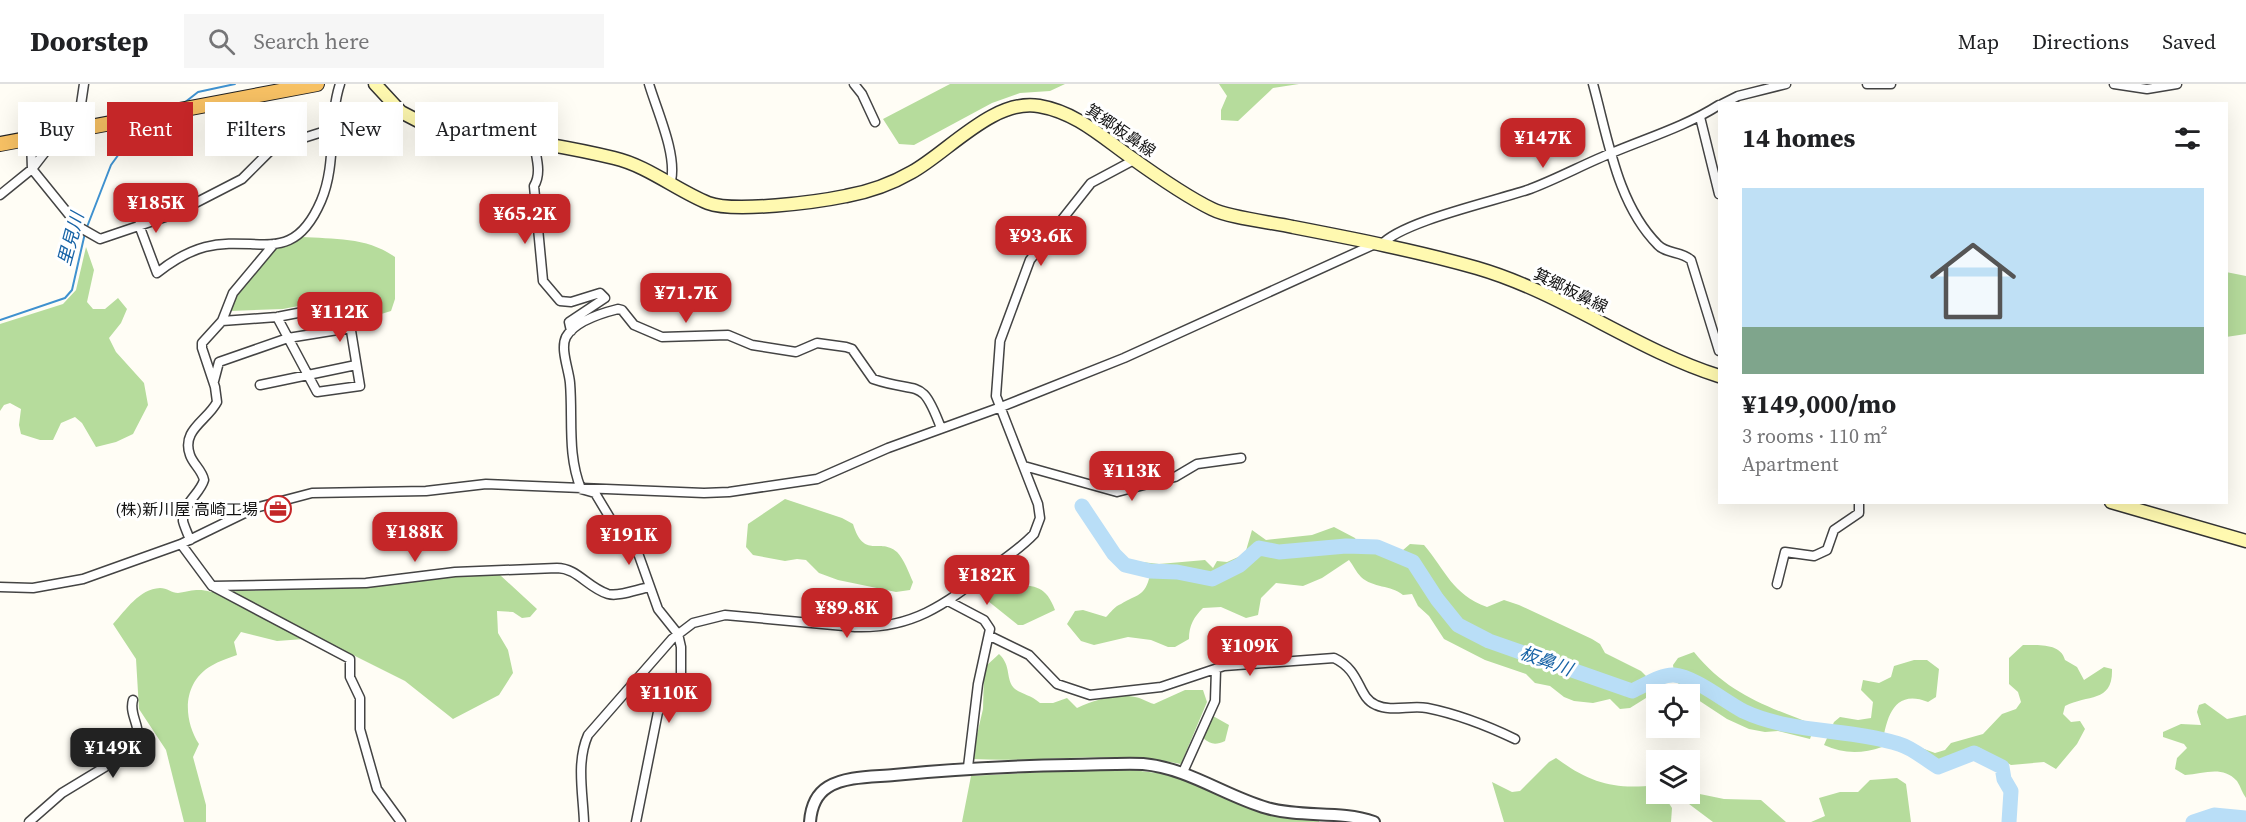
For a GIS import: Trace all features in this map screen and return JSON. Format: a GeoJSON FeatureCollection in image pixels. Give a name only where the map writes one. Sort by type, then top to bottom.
{"type":"FeatureCollection","features":[{"type":"Feature","properties":{"kind":"highway"},"geometry":{"type":"LineString","coordinates":[[95,128],[316,84]]}},
{"type":"Feature","properties":{"kind":"highway"},"geometry":{"type":"LineString","coordinates":[[0,144],[18,141]]}},
{"type":"Feature","properties":{"kind":"main road","name":"箕郷板鼻線"},"geometry":{"type":"LineString","coordinates":[[375,84],[401,112],[415,119]]}},
{"type":"Feature","properties":{"kind":"main road","name":"箕郷板鼻線"},"geometry":{"type":"LineString","coordinates":[[558,147],[618,158],[671,181],[705,201],[722,207],[740,208],[848,196],[912,172],[986,121],[1024,105],[1038,106],[1068,114],[1083,122],[1134,160],[1214,211],[1378,244],[1478,269],[1515,281],[1551,296],[1662,354],[1718,376]]}},
{"type":"Feature","properties":{"kind":"main road"},"geometry":{"type":"LineString","coordinates":[[2118,504],[2246,541]]}},
{"type":"Feature","properties":{"kind":"street"},"geometry":{"type":"LineString","coordinates":[[81,102],[84,84]]}},
{"type":"Feature","properties":{"kind":"street"},"geometry":{"type":"LineString","coordinates":[[335,102],[340,84]]}},
{"type":"Feature","properties":{"kind":"street"},"geometry":{"type":"LineString","coordinates":[[649,84],[669,148],[671,181]]}},
{"type":"Feature","properties":{"kind":"street"},"geometry":{"type":"LineString","coordinates":[[854,84],[862,94],[875,122]]}},
{"type":"Feature","properties":{"kind":"street"},"geometry":{"type":"LineString","coordinates":[[1593,84],[1631,210],[1659,248],[1686,256],[1690,260],[1718,348]]}},
{"type":"Feature","properties":{"kind":"street"},"geometry":{"type":"LineString","coordinates":[[1724,102],[1738,96],[1786,84]]}},
{"type":"Feature","properties":{"kind":"street"},"geometry":{"type":"LineString","coordinates":[[1867,84],[1892,84]]}},
{"type":"Feature","properties":{"kind":"street"},"geometry":{"type":"LineString","coordinates":[[2114,84],[2147,89],[2177,84]]}},
{"type":"Feature","properties":{"kind":"street"},"geometry":{"type":"LineString","coordinates":[[1,589],[33,588],[83,579],[181,544],[255,508],[312,493],[426,491],[486,484],[704,493],[729,492],[817,478],[840,467],[1124,358],[1378,244],[1410,227],[1531,188],[1612,152],[1700,117],[1718,105]]}},
{"type":"Feature","properties":{"kind":"street"},"geometry":{"type":"LineString","coordinates":[[1700,117],[1718,190]]}},
{"type":"Feature","properties":{"kind":"street"},"geometry":{"type":"LineString","coordinates":[[32,156],[32,169],[79,227],[93,236],[106,239],[174,214],[242,179],[278,146],[319,133]]}},
{"type":"Feature","properties":{"kind":"street"},"geometry":{"type":"LineString","coordinates":[[0,195],[32,169],[42,156]]}},
{"type":"Feature","properties":{"kind":"street"},"geometry":{"type":"LineString","coordinates":[[139,225],[158,273],[182,255],[206,246],[274,244],[297,236],[305,228],[322,200],[330,156]]}},
{"type":"Feature","properties":{"kind":"street"},"geometry":{"type":"LineString","coordinates":[[536,156],[538,179],[534,186],[537,240],[543,281],[560,301],[571,302],[600,293],[605,298],[575,316],[569,322],[571,331]]}},
{"type":"Feature","properties":{"kind":"street"},"geometry":{"type":"LineString","coordinates":[[584,822],[581,762],[582,747],[588,735],[678,634],[693,623],[704,618],[725,615],[855,627],[881,627],[910,620],[948,601],[1034,534],[1039,524],[1038,504],[996,396],[999,348],[1026,266],[1091,183],[1134,160]]}},
{"type":"Feature","properties":{"kind":"street"},"geometry":{"type":"LineString","coordinates":[[190,540],[183,520],[186,507],[204,480],[192,460],[188,444],[195,426],[215,406],[213,381],[202,343],[222,321],[233,293],[274,244]]}},
{"type":"Feature","properties":{"kind":"street"},"geometry":{"type":"LineString","coordinates":[[222,321],[277,317],[344,304],[347,306],[360,386],[317,392],[277,317]]}},
{"type":"Feature","properties":{"kind":"street"},"geometry":{"type":"LineString","coordinates":[[581,489],[575,473],[570,434],[570,384],[564,345],[571,331],[582,322],[618,309],[622,310],[634,325],[662,337],[728,335],[752,345],[796,352],[817,343],[852,349],[873,379],[922,390],[931,402],[941,428]]}},
{"type":"Feature","properties":{"kind":"street"},"geometry":{"type":"LineString","coordinates":[[213,381],[219,362],[288,338],[350,327]]}},
{"type":"Feature","properties":{"kind":"street"},"geometry":{"type":"LineString","coordinates":[[260,385],[356,365]]}},
{"type":"Feature","properties":{"kind":"street"},"geometry":{"type":"LineString","coordinates":[[1024,466],[1118,492],[1175,477],[1197,464],[1241,458]]}},
{"type":"Feature","properties":{"kind":"street"},"geometry":{"type":"LineString","coordinates":[[581,489],[595,493],[613,523],[633,540],[658,609],[678,634],[681,647],[681,687],[658,712],[636,822]]}},
{"type":"Feature","properties":{"kind":"street"},"geometry":{"type":"LineString","coordinates":[[1777,584],[1785,552],[1814,556],[1827,550],[1834,530],[1859,513],[1859,504]]}},
{"type":"Feature","properties":{"kind":"street"},"geometry":{"type":"LineString","coordinates":[[181,544],[212,586],[350,659],[350,677],[360,698],[360,729],[377,789],[401,822]]}},
{"type":"Feature","properties":{"kind":"street"},"geometry":{"type":"LineString","coordinates":[[212,586],[366,583],[455,572],[557,568],[570,570],[584,581],[611,594],[650,586]]}},
{"type":"Feature","properties":{"kind":"street"},"geometry":{"type":"LineString","coordinates":[[948,601],[984,620],[990,629],[978,684],[968,767]]}},
{"type":"Feature","properties":{"kind":"street"},"geometry":{"type":"LineString","coordinates":[[990,636],[1029,655],[1056,684],[1085,694],[1161,687],[1230,665],[1334,658],[1355,674],[1363,694],[1373,704],[1387,708],[1427,708],[1490,727],[1515,739]]}},
{"type":"Feature","properties":{"kind":"street"},"geometry":{"type":"LineString","coordinates":[[1183,772],[1215,701],[1216,669]]}},
{"type":"Feature","properties":{"kind":"street"},"geometry":{"type":"LineString","coordinates":[[29,822],[62,793],[113,762],[138,737],[131,707],[133,700]]}},
{"type":"Feature","properties":{"kind":"street"},"geometry":{"type":"LineString","coordinates":[[810,822],[812,807],[818,796],[826,788],[837,783],[968,767],[1144,764],[1183,772],[1242,799],[1268,808],[1290,812],[1338,814],[1374,822]]}},
{"type":"Feature","properties":{"kind":"green space"},"geometry":{"type":"Polygon","coordinates":[[[950,84],[1065,84],[1050,91],[1020,93],[992,103],[914,145],[899,144],[883,119],[950,84]]]}},
{"type":"Feature","properties":{"kind":"green space"},"geometry":{"type":"Polygon","coordinates":[[[1219,84],[1299,84],[1273,88],[1238,121],[1221,120],[1221,110],[1227,96],[1219,84]]]}},
{"type":"Feature","properties":{"kind":"green space"},"geometry":{"type":"Polygon","coordinates":[[[301,237],[362,242],[384,250],[395,257],[395,299],[391,311],[368,318],[359,318],[355,305],[339,298],[283,309],[230,311],[236,292],[275,249],[301,237]]]}},
{"type":"Feature","properties":{"kind":"green space"},"geometry":{"type":"Polygon","coordinates":[[[86,247],[94,270],[87,302],[93,309],[105,309],[118,298],[127,309],[121,323],[109,338],[116,352],[144,383],[148,405],[133,434],[116,442],[96,447],[82,423],[75,417],[61,423],[53,440],[40,440],[21,434],[19,425],[21,409],[10,403],[4,405],[0,411],[0,324],[63,304],[76,290],[86,247]]]}},
{"type":"Feature","properties":{"kind":"green space"},"geometry":{"type":"Polygon","coordinates":[[[2228,272],[2246,276],[2246,334],[2228,337],[2228,272]]]}},
{"type":"Feature","properties":{"kind":"green space"},"geometry":{"type":"Polygon","coordinates":[[[785,499],[842,518],[853,524],[857,535],[867,545],[884,546],[897,552],[913,582],[910,590],[896,592],[838,580],[819,573],[806,560],[785,561],[753,555],[746,547],[748,524],[785,499]]]}},
{"type":"Feature","properties":{"kind":"green space"},"geometry":{"type":"Polygon","coordinates":[[[1334,527],[1355,538],[1362,551],[1395,557],[1410,544],[1424,545],[1457,589],[1475,602],[1487,607],[1504,600],[1519,605],[1592,639],[1600,644],[1605,653],[1641,671],[1651,684],[1646,684],[1646,698],[1630,708],[1620,709],[1610,699],[1593,703],[1574,701],[1564,697],[1550,686],[1535,683],[1526,674],[1485,660],[1444,639],[1429,616],[1418,606],[1412,594],[1403,595],[1366,581],[1349,560],[1322,578],[1303,586],[1276,583],[1261,598],[1258,615],[1246,618],[1221,607],[1203,608],[1193,622],[1189,639],[1175,647],[1168,647],[1151,640],[1128,637],[1094,645],[1081,641],[1067,624],[1075,611],[1083,610],[1106,617],[1117,606],[1140,594],[1146,587],[1150,575],[1126,569],[1115,547],[1128,559],[1142,562],[1159,564],[1205,560],[1213,568],[1217,561],[1227,562],[1245,554],[1252,530],[1266,540],[1312,535],[1334,527]]]}},
{"type":"Feature","properties":{"kind":"green space"},"geometry":{"type":"Polygon","coordinates":[[[500,575],[537,609],[530,617],[522,618],[513,612],[497,611],[498,633],[508,650],[513,673],[499,695],[453,719],[405,681],[335,646],[304,639],[277,641],[241,632],[234,642],[237,655],[214,664],[202,673],[190,692],[188,713],[199,744],[193,757],[206,805],[206,822],[184,822],[166,750],[139,709],[136,659],[113,624],[139,596],[152,589],[160,588],[178,593],[198,590],[211,592],[360,587],[438,576],[500,575]]]}},
{"type":"Feature","properties":{"kind":"green space"},"geometry":{"type":"Polygon","coordinates":[[[987,585],[1026,585],[1040,589],[1051,600],[1055,610],[1023,625],[1018,625],[978,593],[987,585]]]}},
{"type":"Feature","properties":{"kind":"green space"},"geometry":{"type":"Polygon","coordinates":[[[2023,645],[2048,646],[2059,650],[2065,660],[2077,667],[2084,680],[2104,667],[2112,669],[2111,680],[2104,692],[2065,706],[2063,714],[2071,722],[2080,721],[2085,729],[2077,744],[2056,769],[2044,762],[2011,765],[1978,747],[1941,761],[1929,761],[1894,745],[1897,739],[1935,753],[1945,750],[1951,743],[1983,734],[2002,714],[2016,709],[2021,702],[2018,692],[2009,684],[2009,658],[2023,645]]]}},
{"type":"Feature","properties":{"kind":"green space"},"geometry":{"type":"Polygon","coordinates":[[[1694,652],[1734,689],[1764,705],[1815,725],[1810,739],[1778,731],[1765,732],[1749,729],[1727,719],[1700,701],[1700,684],[1679,684],[1675,680],[1673,665],[1678,658],[1694,652]]]}},
{"type":"Feature","properties":{"kind":"green space"},"geometry":{"type":"Polygon","coordinates":[[[999,654],[1006,663],[1010,681],[1015,689],[1040,703],[1053,703],[1067,698],[1077,708],[1098,700],[1128,696],[1154,704],[1185,690],[1203,690],[1207,702],[1181,764],[1103,757],[973,759],[983,709],[984,674],[986,666],[999,654]]]}},
{"type":"Feature","properties":{"kind":"green space"},"geometry":{"type":"Polygon","coordinates":[[[1914,660],[1927,660],[1939,669],[1936,697],[1928,702],[1907,699],[1899,703],[1889,717],[1882,747],[1853,752],[1824,745],[1834,722],[1840,717],[1858,720],[1871,718],[1873,702],[1861,690],[1863,680],[1879,683],[1891,677],[1894,666],[1914,660]]]}},
{"type":"Feature","properties":{"kind":"green space"},"geometry":{"type":"Polygon","coordinates":[[[2205,703],[2227,719],[2246,715],[2246,798],[2237,781],[2225,773],[2185,775],[2175,769],[2177,758],[2187,748],[2184,744],[2163,737],[2163,732],[2181,724],[2201,725],[2197,712],[2199,705],[2205,703]]]}},
{"type":"Feature","properties":{"kind":"green space"},"geometry":{"type":"Polygon","coordinates":[[[1213,716],[1229,725],[1225,741],[1216,744],[1203,738],[1205,727],[1213,716]]]}},
{"type":"Feature","properties":{"kind":"green space"},"geometry":{"type":"Polygon","coordinates":[[[1556,758],[1568,767],[1603,783],[1646,786],[1646,804],[1669,804],[1672,808],[1671,822],[1504,822],[1492,782],[1512,792],[1520,791],[1556,758]]]}},
{"type":"Feature","properties":{"kind":"green space"},"geometry":{"type":"Polygon","coordinates":[[[1116,768],[1173,775],[1255,807],[1320,817],[1319,822],[962,822],[971,776],[1116,768]]]}},
{"type":"Feature","properties":{"kind":"green space"},"geometry":{"type":"Polygon","coordinates":[[[1897,778],[1906,784],[1911,822],[1811,822],[1825,816],[1819,798],[1840,792],[1858,792],[1870,780],[1897,778]]]}},
{"type":"Feature","properties":{"kind":"green space"},"geometry":{"type":"Polygon","coordinates":[[[1700,794],[1724,799],[1761,800],[1786,822],[1713,822],[1689,804],[1700,804],[1700,794]]]}},
{"type":"Feature","properties":{"kind":"waterway","name":"里見川"},"geometry":{"type":"LineString","coordinates":[[185,102],[198,92],[235,84]]}},
{"type":"Feature","properties":{"kind":"waterway","name":"里見川"},"geometry":{"type":"LineString","coordinates":[[87,227],[111,165],[118,156]]}},
{"type":"Feature","properties":{"kind":"waterway","name":"里見川"},"geometry":{"type":"LineString","coordinates":[[0,320],[65,298],[72,290],[85,233]]}},
{"type":"Feature","properties":{"kind":"waterway","name":"板鼻川"},"geometry":{"type":"LineString","coordinates":[[1082,506],[1114,554],[1125,565],[1150,571],[1177,572],[1212,579],[1240,565],[1259,548],[1279,552],[1346,546],[1377,547],[1413,562],[1437,599],[1458,625],[1489,641],[1632,691],[1658,678],[1674,675],[1691,680],[1743,711],[1762,718],[1781,724],[1860,735],[1899,744],[1938,767],[1974,753],[2002,767],[2004,779],[2011,791],[2009,822]]}},
{"type":"Feature","properties":{"kind":"waterway","name":"板鼻川"},"geometry":{"type":"LineString","coordinates":[[2193,822],[2214,815],[2246,818]]}},
{"type":"Feature","properties":{"kind":"place","name":"(株)新川屋 高崎工場"},"geometry":{"type":"Point","coordinates":[278,509]}}]}
